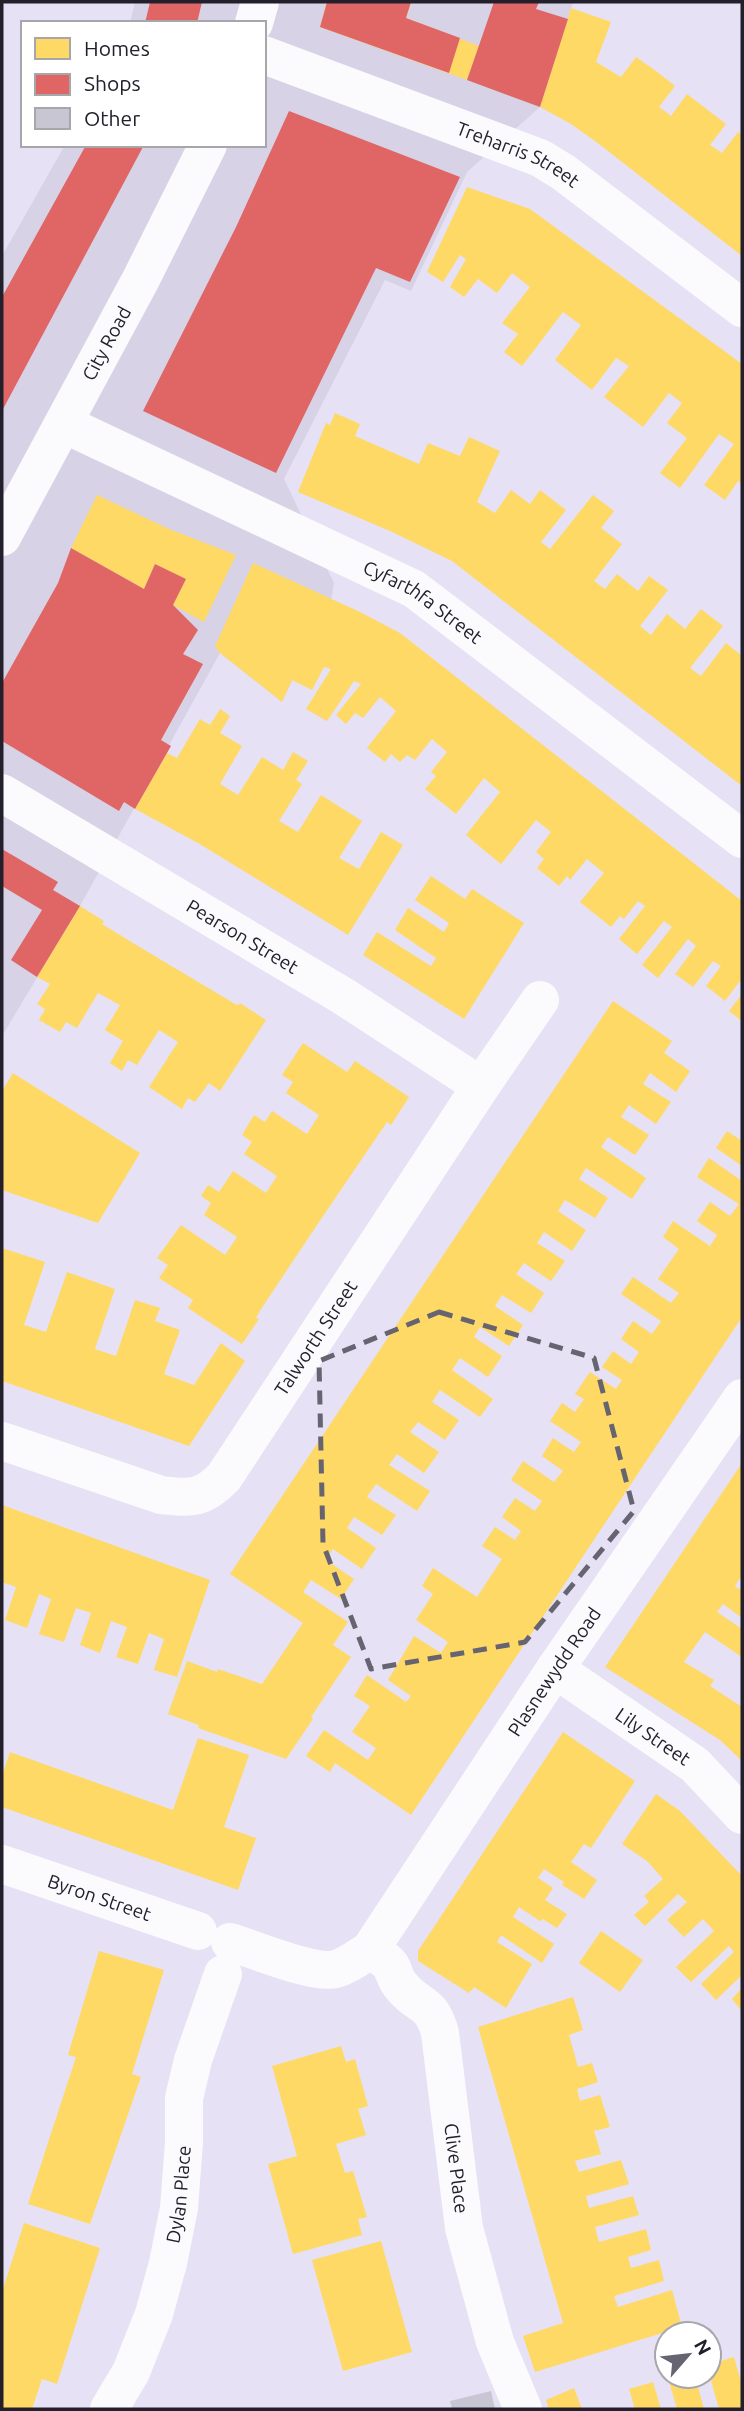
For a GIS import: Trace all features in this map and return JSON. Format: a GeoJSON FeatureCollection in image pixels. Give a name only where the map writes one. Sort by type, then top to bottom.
{"type":"FeatureCollection","features":[{"type":"Feature","properties":{"kind":"street"},"geometry":{"type":"LineString","coordinates":[[255,21],[260,2]]}},
{"type":"Feature","properties":{"kind":"street","name":"Treharris Street"},"geometry":{"type":"LineString","coordinates":[[266,56],[540,159],[563,172],[742,308]]}},
{"type":"Feature","properties":{"kind":"street","name":"City Road"},"geometry":{"type":"LineString","coordinates":[[2,537],[64,424],[207,147]]}},
{"type":"Feature","properties":{"kind":"street","name":"Cyfarthfa Street"},"geometry":{"type":"LineString","coordinates":[[64,424],[414,589],[742,839]]}},
{"type":"Feature","properties":{"kind":"street","name":"Pearson Street"},"geometry":{"type":"LineString","coordinates":[[2,793],[343,996],[481,1086]]}},
{"type":"Feature","properties":{"kind":"street","name":"Talworth Street"},"geometry":{"type":"LineString","coordinates":[[2,1441],[161,1495],[186,1497],[209,1493],[224,1477],[540,1000]]}},
{"type":"Feature","properties":{"kind":"street","name":"Plasnewydd Road"},"geometry":{"type":"LineString","coordinates":[[370,1950],[555,1669],[742,1398]]}},
{"type":"Feature","properties":{"kind":"street","name":"Lily Street"},"geometry":{"type":"LineString","coordinates":[[555,1669],[695,1765],[742,1815]]}},
{"type":"Feature","properties":{"kind":"street","name":"Byron Street"},"geometry":{"type":"LineString","coordinates":[[2,1864],[217,1949],[316,1969],[334,1970],[351,1963],[370,1950]]}},
{"type":"Feature","properties":{"kind":"street","name":"Dylan Place"},"geometry":{"type":"LineString","coordinates":[[109,2409],[131,2372],[154,2314],[168,2263],[179,2208],[184,2098],[217,1949]]}},
{"type":"Feature","properties":{"kind":"street","name":"Clive Place"},"geometry":{"type":"LineString","coordinates":[[370,1950],[391,1965],[396,1981],[405,1991],[424,2003],[436,2019],[440,2033],[464,2228],[495,2342],[523,2409]]}},
{"type":"Feature","properties":{"kind":"highlighted area"},"geometry":{"type":"Polygon","coordinates":[[[439,1312],[594,1358],[634,1511],[525,1642],[371,1669],[323,1544],[319,1361],[439,1312]]]}},
{"type":"Feature","properties":{"kind":"shaded area"},"geometry":{"type":"Polygon","coordinates":[[[135,2],[573,2],[540,107],[467,172],[411,291],[385,280],[284,479],[334,583],[331,600],[282,702],[220,653],[80,906],[2,1036],[2,256],[64,147],[266,147],[266,21],[130,21],[135,2]]]}},
{"type":"Feature","properties":{"kind":"building: Homes"},"geometry":{"type":"Polygon","coordinates":[[[327,2],[411,2],[406,18],[479,46],[467,80],[320,27],[327,2]]]}},
{"type":"Feature","properties":{"kind":"building: Homes"},"geometry":{"type":"Polygon","coordinates":[[[571,8],[611,22],[596,62],[621,77],[636,57],[656,71],[675,86],[659,107],[671,116],[687,94],[726,124],[710,145],[722,153],[738,132],[742,136],[742,256],[599,144],[540,107],[571,8]]]}},
{"type":"Feature","properties":{"kind":"building: Homes"},"geometry":{"type":"Polygon","coordinates":[[[467,187],[530,209],[742,364],[742,484],[738,481],[725,500],[704,485],[734,444],[719,434],[680,488],[660,473],[687,438],[667,423],[682,403],[669,393],[643,427],[604,397],[629,366],[616,358],[592,390],[555,360],[581,325],[563,312],[522,366],[504,352],[518,334],[502,323],[530,287],[512,273],[497,293],[478,279],[464,297],[450,287],[466,259],[460,255],[443,282],[427,272],[467,187]]]}},
{"type":"Feature","properties":{"kind":"building: Homes"},"geometry":{"type":"Polygon","coordinates":[[[335,413],[360,424],[355,436],[419,464],[428,443],[460,456],[469,437],[500,451],[477,502],[495,513],[511,490],[530,504],[540,490],[566,510],[541,542],[550,549],[593,495],[614,511],[601,528],[622,544],[594,581],[605,589],[617,574],[638,591],[649,576],[668,590],[640,626],[651,635],[667,614],[685,629],[701,609],[723,626],[690,668],[701,676],[726,643],[742,656],[742,786],[452,561],[298,492],[326,423],[330,425],[335,413]]]}},
{"type":"Feature","properties":{"kind":"building: Homes"},"geometry":{"type":"Polygon","coordinates":[[[97,495],[169,529],[236,555],[204,622],[173,605],[186,579],[155,564],[144,589],[71,548],[97,495]]]}},
{"type":"Feature","properties":{"kind":"building: Homes"},"geometry":{"type":"Polygon","coordinates":[[[253,563],[400,633],[742,901],[742,983],[740,981],[725,1001],[706,986],[721,966],[713,961],[693,987],[675,974],[696,946],[688,939],[658,978],[642,965],[672,927],[664,921],[637,954],[619,939],[645,906],[638,901],[624,919],[620,916],[611,927],[580,902],[604,873],[587,859],[570,880],[567,876],[559,886],[537,868],[544,859],[536,852],[551,832],[536,820],[501,864],[466,835],[500,792],[484,778],[456,814],[425,789],[436,776],[431,772],[447,752],[432,739],[415,760],[407,755],[400,762],[391,754],[385,762],[367,748],[396,711],[380,697],[363,718],[355,713],[346,724],[336,715],[361,684],[354,681],[327,721],[306,709],[331,669],[324,667],[312,690],[292,680],[282,702],[220,653],[215,646],[253,563]]]}},
{"type":"Feature","properties":{"kind":"building: Homes"},"geometry":{"type":"Polygon","coordinates":[[[220,709],[230,716],[220,733],[242,746],[220,784],[238,795],[262,757],[283,770],[293,752],[308,761],[296,780],[302,784],[279,821],[298,832],[321,795],[362,821],[339,858],[359,869],[381,832],[403,845],[348,935],[198,843],[135,809],[167,753],[177,758],[200,719],[210,725],[220,709]]]}},
{"type":"Feature","properties":{"kind":"building: Homes"},"geometry":{"type":"Polygon","coordinates":[[[431,876],[465,899],[472,889],[524,923],[464,1019],[363,955],[377,932],[431,966],[436,958],[395,930],[408,908],[444,932],[449,923],[415,900],[431,876]]]}},
{"type":"Feature","properties":{"kind":"building: Homes"},"geometry":{"type":"Polygon","coordinates":[[[80,906],[104,921],[102,924],[266,1020],[220,1091],[209,1083],[195,1102],[188,1098],[182,1109],[149,1087],[178,1042],[159,1030],[137,1065],[128,1060],[122,1071],[110,1063],[123,1041],[105,1030],[120,1005],[98,993],[77,1028],[66,1022],[60,1032],[39,1020],[45,1009],[37,1004],[50,984],[37,977],[80,906]]]}},
{"type":"Feature","properties":{"kind":"building: Homes"},"geometry":{"type":"Polygon","coordinates":[[[742,994],[742,1021],[729,1011],[742,994]]]}},
{"type":"Feature","properties":{"kind":"building: Homes"},"geometry":{"type":"Polygon","coordinates":[[[613,1001],[672,1041],[664,1053],[690,1071],[676,1092],[650,1073],[643,1084],[671,1102],[656,1124],[629,1105],[621,1117],[649,1135],[635,1155],[608,1137],[601,1147],[646,1178],[632,1199],[586,1168],[579,1179],[608,1198],[595,1218],[565,1200],[558,1211],[586,1230],[572,1251],[544,1232],[537,1243],[565,1261],[551,1281],[524,1263],[516,1274],[544,1293],[531,1313],[502,1295],[495,1306],[523,1325],[509,1346],[480,1327],[474,1337],[502,1356],[488,1377],[460,1358],[452,1370],[493,1399],[480,1417],[440,1390],[432,1402],[459,1420],[445,1440],[418,1422],[410,1432],[439,1452],[424,1473],[397,1454],[389,1465],[430,1491],[417,1511],[376,1484],[367,1497],[396,1515],[382,1535],[354,1517],[347,1528],[376,1548],[362,1569],[333,1549],[326,1560],[354,1579],[341,1599],[311,1580],[303,1592],[348,1622],[333,1645],[351,1657],[311,1717],[313,1719],[286,1759],[198,1728],[199,1725],[168,1714],[187,1661],[262,1684],[303,1623],[230,1574],[613,1001]]]}},
{"type":"Feature","properties":{"kind":"building: Homes"},"geometry":{"type":"Polygon","coordinates":[[[303,1043],[347,1072],[355,1061],[409,1097],[391,1125],[387,1122],[321,1219],[261,1309],[256,1318],[259,1319],[242,1344],[188,1308],[193,1300],[159,1278],[168,1265],[157,1258],[181,1225],[225,1255],[237,1237],[204,1215],[211,1203],[201,1196],[208,1185],[219,1192],[233,1171],[266,1193],[277,1176],[244,1154],[252,1142],[242,1135],[254,1115],[265,1122],[272,1111],[307,1134],[319,1115],[286,1093],[293,1082],[282,1075],[303,1043]]]}},
{"type":"Feature","properties":{"kind":"building: Homes"},"geometry":{"type":"Polygon","coordinates":[[[13,1073],[140,1153],[98,1223],[2,1190],[2,1091],[13,1073]]]}},
{"type":"Feature","properties":{"kind":"building: Homes"},"geometry":{"type":"Polygon","coordinates":[[[727,1131],[742,1141],[742,1166],[716,1148],[727,1131]]]}},
{"type":"Feature","properties":{"kind":"building: Homes"},"geometry":{"type":"Polygon","coordinates":[[[709,1158],[742,1181],[742,1317],[411,1815],[335,1763],[330,1772],[306,1756],[324,1730],[368,1760],[376,1748],[352,1732],[370,1706],[354,1696],[367,1675],[406,1702],[411,1696],[388,1680],[414,1636],[441,1653],[448,1642],[416,1620],[433,1594],[422,1586],[433,1568],[477,1597],[502,1559],[482,1546],[495,1527],[515,1540],[521,1531],[502,1517],[515,1498],[535,1511],[542,1501],[511,1480],[523,1461],[554,1482],[563,1471],[542,1456],[553,1438],[574,1452],[581,1442],[550,1421],[562,1403],[575,1412],[584,1399],[575,1394],[590,1372],[616,1389],[622,1380],[602,1367],[613,1351],[631,1364],[639,1352],[621,1339],[633,1321],[652,1334],[661,1321],[621,1294],[633,1277],[671,1303],[679,1293],[658,1279],[679,1249],[663,1237],[673,1221],[710,1246],[717,1235],[697,1221],[710,1202],[730,1216],[739,1204],[697,1177],[709,1158]]]}},
{"type":"Feature","properties":{"kind":"building: Homes"},"geometry":{"type":"Polygon","coordinates":[[[2,1248],[45,1262],[24,1325],[46,1332],[67,1272],[115,1289],[95,1349],[116,1356],[135,1300],[160,1308],[155,1321],[180,1330],[164,1374],[194,1385],[221,1343],[245,1361],[189,1446],[2,1381],[2,1248]]]}},
{"type":"Feature","properties":{"kind":"building: Homes"},"geometry":{"type":"Polygon","coordinates":[[[742,1463],[742,1575],[735,1586],[742,1591],[742,1618],[723,1604],[717,1612],[742,1629],[742,1657],[705,1632],[684,1662],[714,1680],[710,1686],[742,1707],[742,1761],[720,1740],[605,1667],[742,1463]]]}},
{"type":"Feature","properties":{"kind":"building: Homes"},"geometry":{"type":"Polygon","coordinates":[[[2,1505],[210,1580],[177,1677],[154,1670],[164,1639],[149,1633],[138,1664],[116,1657],[127,1627],[111,1621],[100,1653],[80,1645],[91,1613],[76,1608],[64,1642],[39,1634],[51,1599],[39,1594],[27,1628],[5,1620],[16,1587],[2,1582],[2,1505]]]}},
{"type":"Feature","properties":{"kind":"building: Homes"},"geometry":{"type":"Polygon","coordinates":[[[563,1732],[635,1781],[591,1848],[584,1844],[571,1862],[597,1880],[584,1899],[544,1869],[538,1878],[553,1888],[545,1900],[567,1914],[557,1928],[519,1907],[513,1917],[554,1944],[542,1963],[501,1935],[497,1942],[532,1964],[506,2008],[474,1987],[469,1993],[418,1961],[418,1951],[563,1732]]]}},
{"type":"Feature","properties":{"kind":"building: Homes"},"geometry":{"type":"Polygon","coordinates":[[[198,1738],[249,1755],[224,1827],[256,1838],[238,1890],[2,1807],[2,1776],[10,1752],[173,1810],[198,1738]]]}},
{"type":"Feature","properties":{"kind":"building: Homes"},"geometry":{"type":"Polygon","coordinates":[[[656,1794],[680,1811],[742,1876],[742,1975],[716,2000],[701,1984],[734,1952],[729,1946],[691,1982],[676,1967],[714,1931],[703,1919],[684,1937],[667,1920],[687,1902],[678,1894],[645,1926],[634,1915],[649,1902],[644,1896],[663,1879],[647,1861],[622,1844],[656,1794]]]}},
{"type":"Feature","properties":{"kind":"building: Homes"},"geometry":{"type":"Polygon","coordinates":[[[601,1931],[643,1960],[620,1992],[579,1963],[601,1931]]]}},
{"type":"Feature","properties":{"kind":"building: Homes"},"geometry":{"type":"Polygon","coordinates":[[[99,1951],[164,1970],[132,2074],[141,2077],[90,2224],[28,2204],[76,2057],[68,2055],[99,1951]]]}},
{"type":"Feature","properties":{"kind":"building: Homes"},"geometry":{"type":"Polygon","coordinates":[[[742,1988],[742,2011],[732,1999],[742,1988]]]}},
{"type":"Feature","properties":{"kind":"building: Homes"},"geometry":{"type":"Polygon","coordinates":[[[573,1997],[583,2030],[569,2035],[578,2067],[592,2063],[598,2082],[577,2089],[580,2101],[600,2095],[610,2127],[594,2131],[601,2154],[575,2161],[579,2172],[621,2160],[629,2184],[586,2196],[589,2208],[633,2196],[639,2215],[595,2227],[599,2242],[646,2229],[651,2250],[628,2257],[631,2268],[659,2260],[664,2281],[614,2296],[618,2307],[672,2290],[680,2320],[653,2320],[653,2336],[535,2372],[523,2336],[563,2323],[478,2027],[573,1997]]]}},
{"type":"Feature","properties":{"kind":"building: Homes"},"geometry":{"type":"Polygon","coordinates":[[[341,2046],[346,2062],[355,2059],[368,2106],[358,2109],[366,2135],[336,2144],[345,2173],[353,2171],[367,2217],[358,2219],[362,2235],[293,2254],[268,2164],[297,2156],[272,2066],[341,2046]]]}},
{"type":"Feature","properties":{"kind":"building: Homes"},"geometry":{"type":"Polygon","coordinates":[[[24,2223],[100,2248],[57,2384],[42,2379],[32,2409],[2,2409],[2,2292],[24,2223]]]}},
{"type":"Feature","properties":{"kind":"building: Homes"},"geometry":{"type":"Polygon","coordinates":[[[381,2241],[412,2352],[343,2371],[312,2260],[381,2241]]]}},
{"type":"Feature","properties":{"kind":"building: Homes"},"geometry":{"type":"Polygon","coordinates":[[[734,2357],[742,2385],[742,2409],[719,2409],[714,2390],[723,2390],[723,2361],[734,2357]]]}},
{"type":"Feature","properties":{"kind":"building: Homes"},"geometry":{"type":"Polygon","coordinates":[[[653,2382],[653,2390],[655,2390],[661,2409],[635,2409],[629,2389],[653,2382]]]}},
{"type":"Feature","properties":{"kind":"building: Homes"},"geometry":{"type":"Polygon","coordinates":[[[574,2388],[582,2409],[549,2409],[546,2400],[574,2388]]]}},
{"type":"Feature","properties":{"kind":"building: Homes"},"geometry":{"type":"Polygon","coordinates":[[[671,2390],[699,2390],[704,2409],[677,2409],[671,2390]]]}},
{"type":"Feature","properties":{"kind":"building: Shops"},"geometry":{"type":"Polygon","coordinates":[[[150,2],[202,2],[197,21],[145,21],[150,2]]]}},
{"type":"Feature","properties":{"kind":"building: Shops"},"geometry":{"type":"Polygon","coordinates":[[[327,2],[411,2],[406,18],[460,38],[449,73],[320,27],[327,2]]]}},
{"type":"Feature","properties":{"kind":"building: Shops"},"geometry":{"type":"Polygon","coordinates":[[[494,2],[539,2],[536,9],[568,19],[540,107],[467,80],[494,2]]]}},
{"type":"Feature","properties":{"kind":"building: Shops"},"geometry":{"type":"Polygon","coordinates":[[[289,111],[460,177],[410,282],[376,268],[276,473],[143,411],[236,227],[289,111]]]}},
{"type":"Feature","properties":{"kind":"building: Shops"},"geometry":{"type":"Polygon","coordinates":[[[85,147],[143,147],[2,411],[2,297],[85,147]]]}},
{"type":"Feature","properties":{"kind":"building: Shops"},"geometry":{"type":"Polygon","coordinates":[[[71,548],[144,589],[155,564],[186,579],[173,605],[198,630],[183,654],[203,664],[161,740],[171,746],[135,809],[124,802],[119,811],[2,741],[2,683],[58,583],[71,548]]]}},
{"type":"Feature","properties":{"kind":"building: Shops"},"geometry":{"type":"Polygon","coordinates":[[[2,849],[58,882],[53,890],[80,906],[37,977],[11,960],[42,910],[2,886],[2,849]]]}},
{"type":"Feature","properties":{"kind":"building: Other"},"geometry":{"type":"Polygon","coordinates":[[[491,2391],[495,2409],[452,2409],[450,2401],[491,2391]]]}}]}
